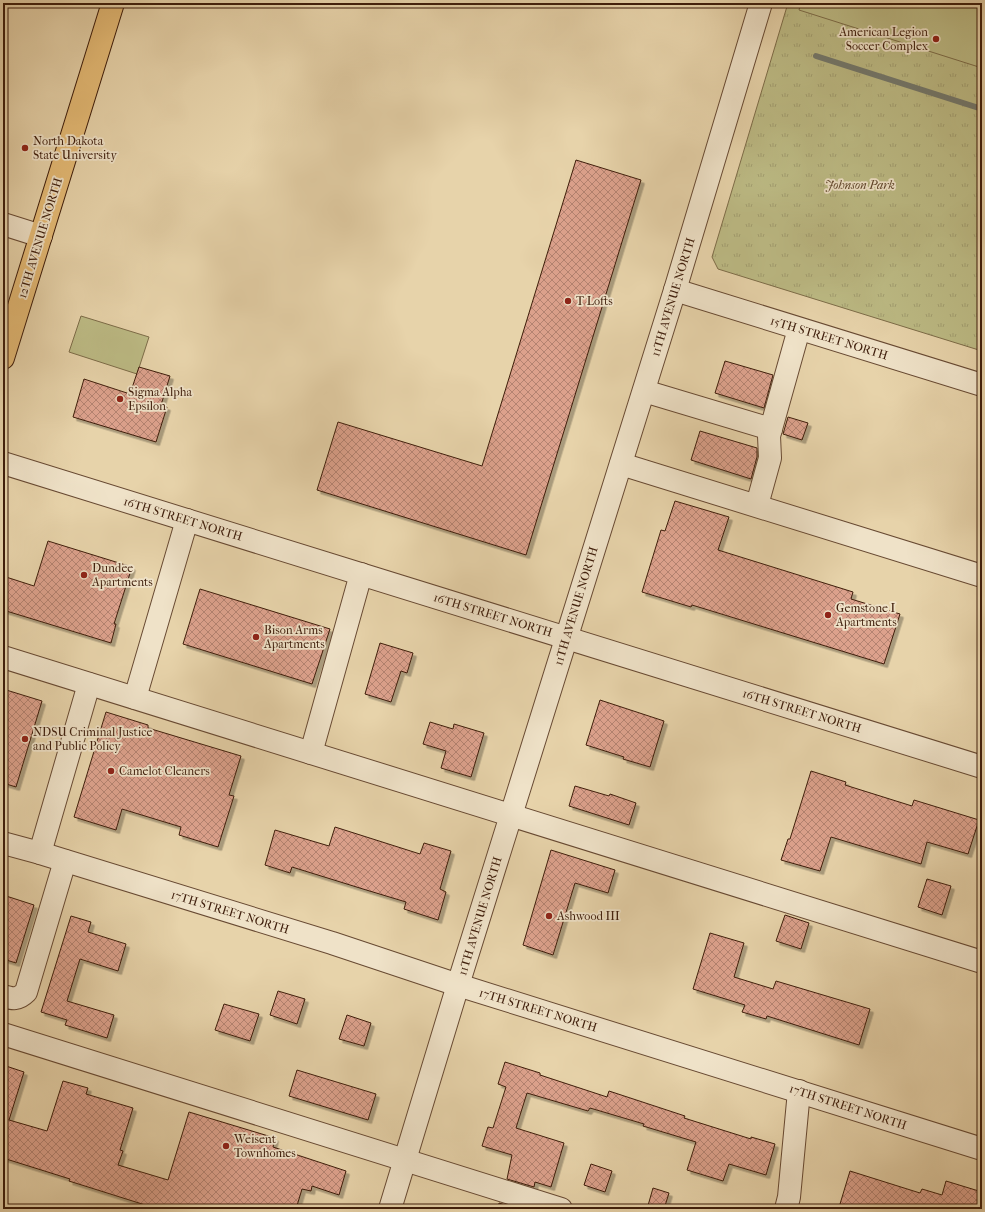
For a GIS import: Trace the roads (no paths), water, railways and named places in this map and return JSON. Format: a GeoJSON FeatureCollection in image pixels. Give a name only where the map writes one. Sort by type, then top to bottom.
{"type":"FeatureCollection","features":[{"type":"Feature","properties":{"kind":"main road","name":"12TH AVENUE NORTH"},"geometry":{"type":"LineString","coordinates":[[3,358],[114,3]]}},
{"type":"Feature","properties":{"kind":"street","name":"11TH AVENUE NORTH"},"geometry":{"type":"LineString","coordinates":[[390,1209],[458,985],[644,391],[761,3]]}},
{"type":"Feature","properties":{"kind":"street"},"geometry":{"type":"LineString","coordinates":[[3,224],[41,236]]}},
{"type":"Feature","properties":{"kind":"street","name":"15TH STREET NORTH"},"geometry":{"type":"LineString","coordinates":[[675,290],[982,385]]}},
{"type":"Feature","properties":{"kind":"street"},"geometry":{"type":"LineString","coordinates":[[757,506],[770,458],[769,436],[799,328]]}},
{"type":"Feature","properties":{"kind":"street"},"geometry":{"type":"LineString","coordinates":[[644,391],[771,429]]}},
{"type":"Feature","properties":{"kind":"street","name":"16TH STREET NORTH"},"geometry":{"type":"LineString","coordinates":[[3,463],[982,767]]}},
{"type":"Feature","properties":{"kind":"street"},"geometry":{"type":"LineString","coordinates":[[621,464],[982,576]]}},
{"type":"Feature","properties":{"kind":"street"},"geometry":{"type":"LineString","coordinates":[[135,698],[186,520]]}},
{"type":"Feature","properties":{"kind":"street"},"geometry":{"type":"LineString","coordinates":[[311,753],[361,574]]}},
{"type":"Feature","properties":{"kind":"street"},"geometry":{"type":"LineString","coordinates":[[3,657],[982,962]]}},
{"type":"Feature","properties":{"kind":"street"},"geometry":{"type":"LineString","coordinates":[[40,853],[88,684]]}},
{"type":"Feature","properties":{"kind":"street","name":"17TH STREET NORTH"},"geometry":{"type":"LineString","coordinates":[[3,843],[332,943],[458,985],[982,1149]]}},
{"type":"Feature","properties":{"kind":"street"},"geometry":{"type":"LineString","coordinates":[[3,996],[14,999],[21,997],[26,992],[65,861]]}},
{"type":"Feature","properties":{"kind":"street"},"geometry":{"type":"LineString","coordinates":[[3,1034],[561,1209]]}},
{"type":"Feature","properties":{"kind":"street"},"geometry":{"type":"LineString","coordinates":[[788,1203],[799,1091]]}},
{"type":"Feature","properties":{"kind":"waterway"},"geometry":{"type":"LineString","coordinates":[[816,56],[982,109]]}},
{"type":"Feature","properties":{"kind":"place","name":"American Legion Soccer Complex"},"geometry":{"type":"Point","coordinates":[936,39]}},
{"type":"Feature","properties":{"kind":"place","name":"North Dakota State University"},"geometry":{"type":"Point","coordinates":[25,148]}},
{"type":"Feature","properties":{"kind":"place","name":"T Lofts"},"geometry":{"type":"Point","coordinates":[568,301]}},
{"type":"Feature","properties":{"kind":"place","name":"Sigma Alpha Epsilon"},"geometry":{"type":"Point","coordinates":[120,399]}},
{"type":"Feature","properties":{"kind":"place","name":"Dundee Apartments"},"geometry":{"type":"Point","coordinates":[84,575]}},
{"type":"Feature","properties":{"kind":"place","name":"Gemstone I Apartments"},"geometry":{"type":"Point","coordinates":[828,615]}},
{"type":"Feature","properties":{"kind":"place","name":"Bison Arms Apartments"},"geometry":{"type":"Point","coordinates":[256,637]}},
{"type":"Feature","properties":{"kind":"place","name":"NDSU Criminal Justice and Public Policy"},"geometry":{"type":"Point","coordinates":[25,739]}},
{"type":"Feature","properties":{"kind":"place","name":"Camelot Cleaners"},"geometry":{"type":"Point","coordinates":[111,771]}},
{"type":"Feature","properties":{"kind":"place","name":"Ashwood III"},"geometry":{"type":"Point","coordinates":[549,916]}},
{"type":"Feature","properties":{"kind":"place","name":"Weisent Townhomes"},"geometry":{"type":"Point","coordinates":[226,1146]}},
{"type":"Feature","properties":{"kind":"park label","name":"Johnson Park"},"geometry":{"type":"Point","coordinates":[860,185]}}]}
